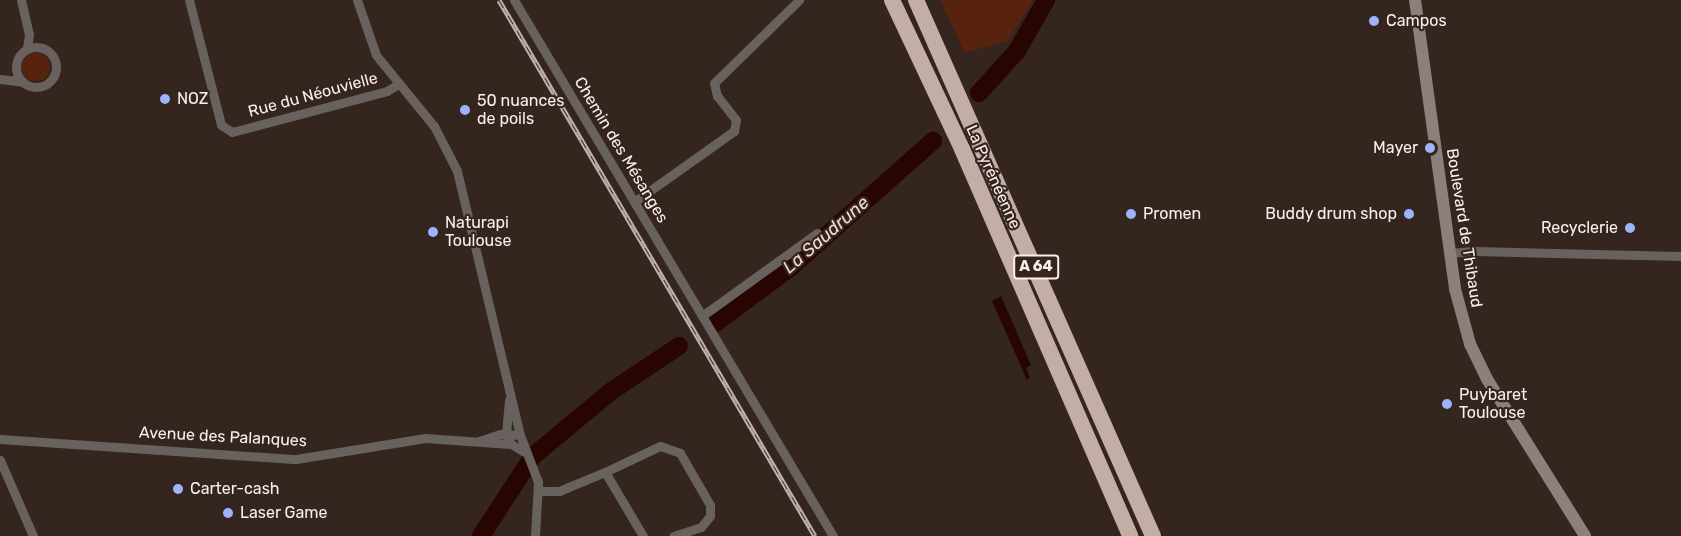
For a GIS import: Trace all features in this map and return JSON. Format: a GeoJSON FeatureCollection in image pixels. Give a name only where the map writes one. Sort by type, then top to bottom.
{"type":"FeatureCollection","features":[{"type":"Feature","properties":{"kind":"highway","name":"La Pyrénéenne"},"geometry":{"type":"LineString","coordinates":[[892,0],[962,149],[1130,536]]}},
{"type":"Feature","properties":{"kind":"highway","name":"La Pyrénéenne"},"geometry":{"type":"LineString","coordinates":[[915,0],[1153,536]]}},
{"type":"Feature","properties":{"kind":"street"},"geometry":{"type":"LineString","coordinates":[[0,77],[27,48],[27,25],[21,0]]}},
{"type":"Feature","properties":{"kind":"street","name":"Rue du Néouvielle"},"geometry":{"type":"LineString","coordinates":[[189,0],[221,125],[232,132],[387,91],[398,84]]}},
{"type":"Feature","properties":{"kind":"street"},"geometry":{"type":"LineString","coordinates":[[357,0],[376,55],[434,126],[457,171],[472,219],[520,435],[534,468],[539,492],[534,536]]}},
{"type":"Feature","properties":{"kind":"street"},"geometry":{"type":"LineString","coordinates":[[634,202],[734,131],[736,120],[717,96],[714,83],[799,0]]}},
{"type":"Feature","properties":{"kind":"street","name":"Boulevard de Thibaud"},"geometry":{"type":"LineString","coordinates":[[1415,0],[1450,253],[1459,308],[1470,344],[1487,379],[1585,536]]}},
{"type":"Feature","properties":{"kind":"street","name":"Chemin des Mésanges"},"geometry":{"type":"LineString","coordinates":[[519,2],[634,202],[833,536]]}},
{"type":"Feature","properties":{"kind":"street"},"geometry":{"type":"LineString","coordinates":[[0,77],[42,86],[53,79],[56,60],[42,47],[27,25]]}},
{"type":"Feature","properties":{"kind":"street"},"geometry":{"type":"LineString","coordinates":[[27,48],[42,47]]}},
{"type":"Feature","properties":{"kind":"street"},"geometry":{"type":"LineString","coordinates":[[17,61],[17,73],[23,82]]}},
{"type":"Feature","properties":{"kind":"street"},"geometry":{"type":"LineString","coordinates":[[702,316],[817,232]]}},
{"type":"Feature","properties":{"kind":"street"},"geometry":{"type":"LineString","coordinates":[[1450,253],[1475,250],[1681,256]]}},
{"type":"Feature","properties":{"kind":"street"},"geometry":{"type":"LineString","coordinates":[[505,374],[510,415],[506,434],[511,444],[526,453]]}},
{"type":"Feature","properties":{"kind":"street","name":"Avenue des Palanques"},"geometry":{"type":"LineString","coordinates":[[479,441],[506,434],[520,435]]}},
{"type":"Feature","properties":{"kind":"street","name":"Avenue des Palanques"},"geometry":{"type":"LineString","coordinates":[[0,440],[296,459],[398,440],[479,441],[511,444]]}},
{"type":"Feature","properties":{"kind":"street"},"geometry":{"type":"LineString","coordinates":[[539,492],[559,491],[660,446],[680,453],[710,505],[710,516],[701,527],[673,536]]}},
{"type":"Feature","properties":{"kind":"street"},"geometry":{"type":"LineString","coordinates":[[0,460],[33,536]]}},
{"type":"Feature","properties":{"kind":"street"},"geometry":{"type":"LineString","coordinates":[[605,472],[643,536]]}},
{"type":"Feature","properties":{"kind":"shaded area"},"geometry":{"type":"Polygon","coordinates":[[[940,0],[1033,0],[1008,41],[965,53],[940,0]]]}},
{"type":"Feature","properties":{"kind":"shaded area"},"geometry":{"type":"Polygon","coordinates":[[[36,53],[46,57],[50,67],[46,77],[36,81],[26,77],[22,67],[26,57],[36,53]]]}},
{"type":"Feature","properties":{"kind":"shaded area"},"geometry":{"type":"Polygon","coordinates":[[[1001,296],[1031,365],[1026,368],[1030,377],[1027,380],[992,301],[1001,296]]]}},
{"type":"Feature","properties":{"kind":"waterway","name":"La Saudrune"},"geometry":{"type":"LineString","coordinates":[[979,93],[1017,51],[1046,0]]}},
{"type":"Feature","properties":{"kind":"waterway","name":"La Saudrune"},"geometry":{"type":"LineString","coordinates":[[714,324],[791,267],[933,141]]}},
{"type":"Feature","properties":{"kind":"waterway","name":"La Saudrune"},"geometry":{"type":"LineString","coordinates":[[481,536],[533,456],[610,392],[679,346]]}},
{"type":"Feature","properties":{"kind":"railway"},"geometry":{"type":"LineString","coordinates":[[499,0],[815,536]]}},
{"type":"Feature","properties":{"kind":"place","name":"Campos"},"geometry":{"type":"Point","coordinates":[1374,21]}},
{"type":"Feature","properties":{"kind":"place","name":"NOZ"},"geometry":{"type":"Point","coordinates":[165,99]}},
{"type":"Feature","properties":{"kind":"place","name":"50 nuances de poils"},"geometry":{"type":"Point","coordinates":[465,110]}},
{"type":"Feature","properties":{"kind":"place","name":"Mayer"},"geometry":{"type":"Point","coordinates":[1430,148]}},
{"type":"Feature","properties":{"kind":"place","name":"Promen"},"geometry":{"type":"Point","coordinates":[1131,214]}},
{"type":"Feature","properties":{"kind":"place","name":"Buddy drum shop"},"geometry":{"type":"Point","coordinates":[1409,214]}},
{"type":"Feature","properties":{"kind":"place","name":"Recyclerie"},"geometry":{"type":"Point","coordinates":[1630,228]}},
{"type":"Feature","properties":{"kind":"place","name":"Naturapi Toulouse"},"geometry":{"type":"Point","coordinates":[433,232]}},
{"type":"Feature","properties":{"kind":"place","name":"Puybaret Toulouse"},"geometry":{"type":"Point","coordinates":[1447,404]}},
{"type":"Feature","properties":{"kind":"place","name":"Carter-cash"},"geometry":{"type":"Point","coordinates":[178,489]}},
{"type":"Feature","properties":{"kind":"place","name":"Laser Game"},"geometry":{"type":"Point","coordinates":[228,513]}}]}
